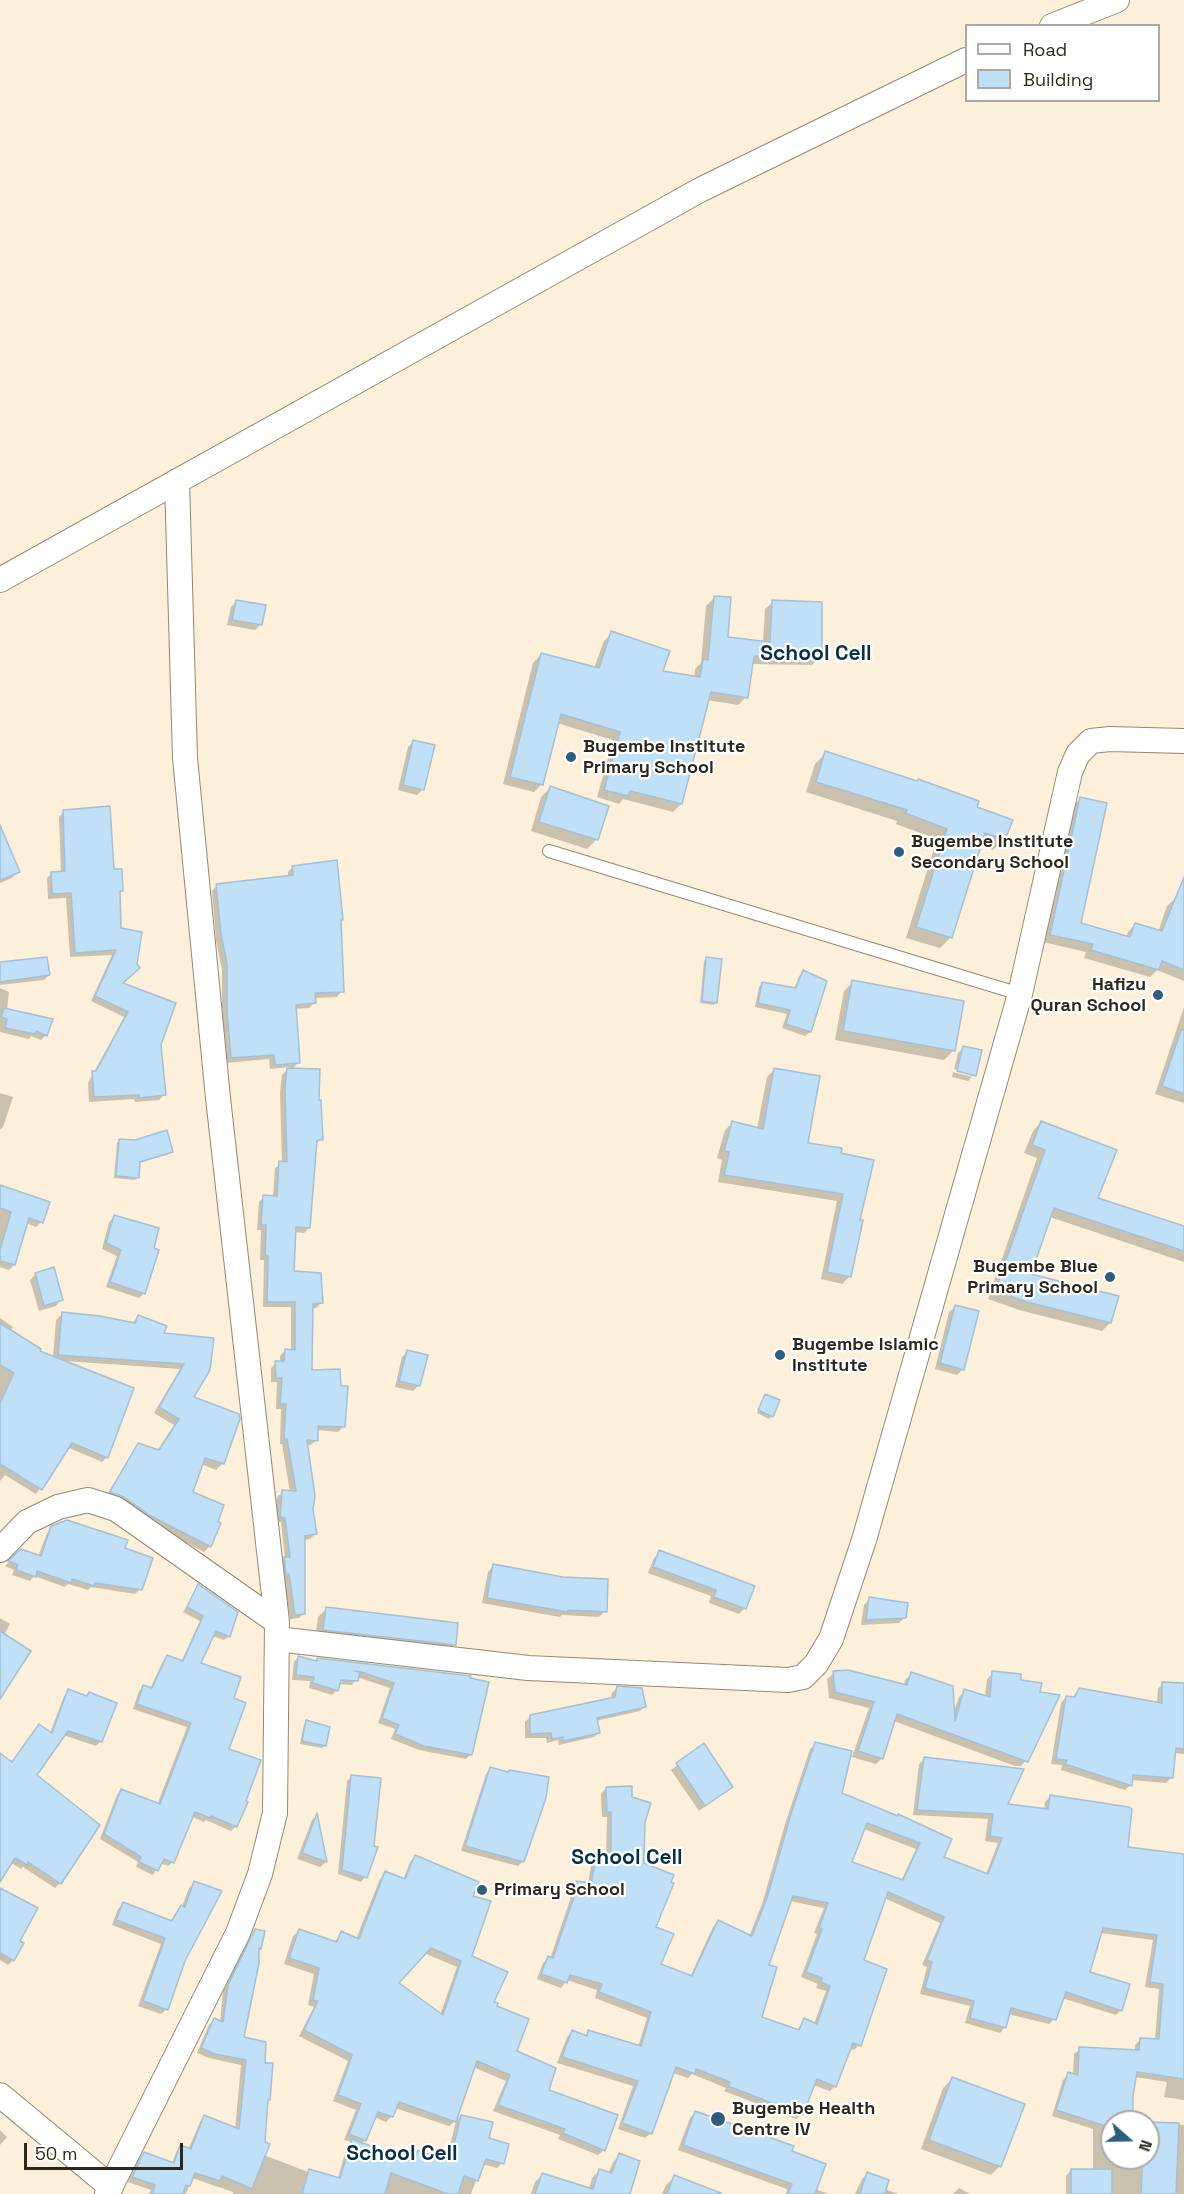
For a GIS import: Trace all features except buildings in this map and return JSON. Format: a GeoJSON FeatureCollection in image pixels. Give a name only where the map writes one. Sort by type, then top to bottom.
{"type":"FeatureCollection","features":[{"type":"Feature","properties":{"kind":"street"},"geometry":{"type":"LineString","coordinates":[[1057,24],[1117,0]]}},
{"type":"Feature","properties":{"kind":"street"},"geometry":{"type":"LineString","coordinates":[[0,580],[700,190],[965,60]]}},
{"type":"Feature","properties":{"kind":"street"},"geometry":{"type":"LineString","coordinates":[[0,2095],[109,2190],[238,1933],[260,1874],[275,1813],[277,1630],[218,1098],[185,758],[177,482]]}},
{"type":"Feature","properties":{"kind":"street"},"geometry":{"type":"LineString","coordinates":[[0,1550],[27,1522],[58,1507],[88,1500],[116,1509],[277,1630],[528,1668],[788,1680],[804,1677],[816,1664],[831,1639],[864,1540],[1020,994],[1070,772],[1078,754],[1092,741],[1110,739],[1184,741]]}},
{"type":"Feature","properties":{"kind":"lane"},"geometry":{"type":"LineString","coordinates":[[549,851],[1020,994]]}},
{"type":"Feature","properties":{"kind":"place","name":"Bugembe Institute Primary School"},"geometry":{"type":"Point","coordinates":[571,757]}},
{"type":"Feature","properties":{"kind":"place","name":"Bugembe Institute Secondary School"},"geometry":{"type":"Point","coordinates":[899,852]}},
{"type":"Feature","properties":{"kind":"place","name":"Hafizu Quran School"},"geometry":{"type":"Point","coordinates":[1158,995]}},
{"type":"Feature","properties":{"kind":"place","name":"Bugembe Blue Primary School"},"geometry":{"type":"Point","coordinates":[1110,1277]}},
{"type":"Feature","properties":{"kind":"place","name":"Bugembe Islamic Institute"},"geometry":{"type":"Point","coordinates":[780,1355]}},
{"type":"Feature","properties":{"kind":"place","name":"Primary School"},"geometry":{"type":"Point","coordinates":[482,1890]}},
{"type":"Feature","properties":{"kind":"place","name":"Bugembe Health Centre IV"},"geometry":{"type":"Point","coordinates":[718,2119]}},
{"type":"Feature","properties":{"kind":"district","name":"School Cell"},"geometry":{"type":"Point","coordinates":[816,654]}},
{"type":"Feature","properties":{"kind":"district","name":"School Cell"},"geometry":{"type":"Point","coordinates":[627,1858]}},
{"type":"Feature","properties":{"kind":"district","name":"School Cell"},"geometry":{"type":"Point","coordinates":[402,2154]}}]}
